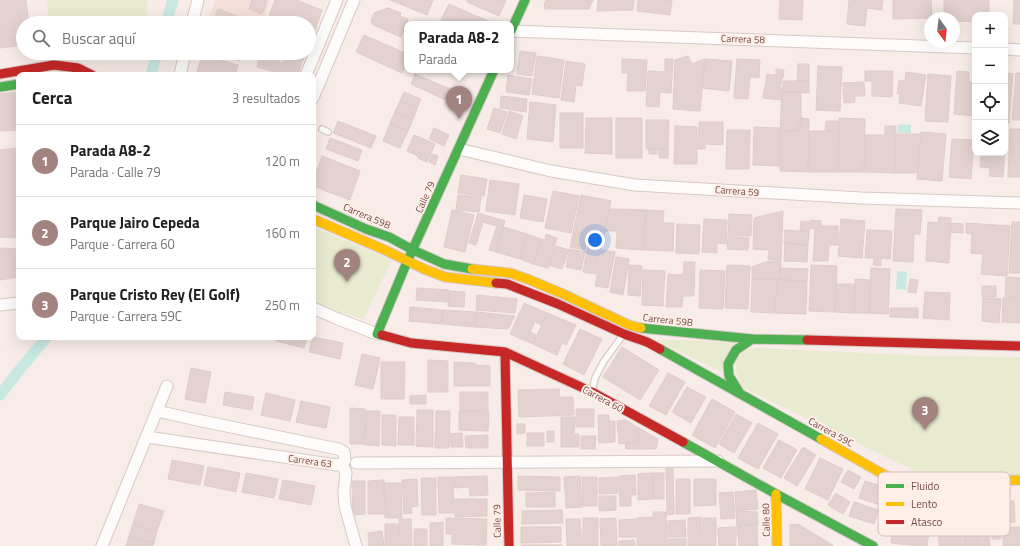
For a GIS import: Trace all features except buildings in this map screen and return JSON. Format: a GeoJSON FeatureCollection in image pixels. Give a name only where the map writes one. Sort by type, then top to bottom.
{"type":"FeatureCollection","features":[{"type":"Feature","properties":{"kind":"street"},"geometry":{"type":"LineString","coordinates":[[194,16],[198,0]]}},
{"type":"Feature","properties":{"kind":"street"},"geometry":{"type":"LineString","coordinates":[[316,51],[337,0]]}},
{"type":"Feature","properties":{"kind":"street"},"geometry":{"type":"LineString","coordinates":[[316,91],[354,0]]}},
{"type":"Feature","properties":{"kind":"street"},"geometry":{"type":"LineString","coordinates":[[514,24],[525,0]]}},
{"type":"Feature","properties":{"kind":"street","name":"Carrera 58"},"geometry":{"type":"LineString","coordinates":[[514,31],[972,48]]}},
{"type":"Feature","properties":{"kind":"street"},"geometry":{"type":"LineString","coordinates":[[1008,49],[1020,50]]}},
{"type":"Feature","properties":{"kind":"street"},"geometry":{"type":"LineString","coordinates":[[181,72],[183,60]]}},
{"type":"Feature","properties":{"kind":"street"},"geometry":{"type":"LineString","coordinates":[[307,72],[312,60]]}},
{"type":"Feature","properties":{"kind":"street"},"geometry":{"type":"LineString","coordinates":[[0,74],[54,65],[78,68],[86,72]]}},
{"type":"Feature","properties":{"kind":"street","name":"Calle 79"},"geometry":{"type":"LineString","coordinates":[[377,334],[407,262],[493,73]]}},
{"type":"Feature","properties":{"kind":"street"},"geometry":{"type":"LineString","coordinates":[[0,87],[16,84]]}},
{"type":"Feature","properties":{"kind":"street","name":"Carrera 59"},"geometry":{"type":"LineString","coordinates":[[459,149],[551,171],[635,185],[854,198],[1020,203]]}},
{"type":"Feature","properties":{"kind":"street","name":"Carrera 59B"},"geometry":{"type":"LineString","coordinates":[[316,206],[366,229],[389,237],[444,264],[469,269],[510,273],[563,294],[629,325],[645,329],[752,339],[1020,346]]}},
{"type":"Feature","properties":{"kind":"street"},"geometry":{"type":"LineString","coordinates":[[316,220],[385,250],[407,262],[445,277],[507,284],[558,304],[624,334]]}},
{"type":"Feature","properties":{"kind":"street"},"geometry":{"type":"LineString","coordinates":[[558,304],[563,294]]}},
{"type":"Feature","properties":{"kind":"street"},"geometry":{"type":"LineString","coordinates":[[0,305],[16,303]]}},
{"type":"Feature","properties":{"kind":"street","name":"Carrera 60"},"geometry":{"type":"LineString","coordinates":[[316,309],[377,334],[411,343],[504,352],[592,392],[873,546]]}},
{"type":"Feature","properties":{"kind":"street","name":"Carrera 59C"},"geometry":{"type":"LineString","coordinates":[[624,334],[647,342],[879,472]]}},
{"type":"Feature","properties":{"kind":"street"},"geometry":{"type":"LineString","coordinates":[[739,393],[729,376],[728,364],[736,350],[752,339]]}},
{"type":"Feature","properties":{"kind":"street","name":"Calle 79"},"geometry":{"type":"LineString","coordinates":[[504,352],[509,546]]}},
{"type":"Feature","properties":{"kind":"street"},"geometry":{"type":"LineString","coordinates":[[102,546],[168,386]]}},
{"type":"Feature","properties":{"kind":"street","name":"Carrera 63"},"geometry":{"type":"LineString","coordinates":[[147,437],[337,465],[342,464],[345,460],[345,455],[338,449],[157,411]]}},
{"type":"Feature","properties":{"kind":"street"},"geometry":{"type":"LineString","coordinates":[[356,463],[718,461]]}},
{"type":"Feature","properties":{"kind":"street"},"geometry":{"type":"LineString","coordinates":[[342,464],[346,473],[344,492],[346,506],[356,546]]}},
{"type":"Feature","properties":{"kind":"street","name":"Carrera 59C"},"geometry":{"type":"LineString","coordinates":[[1010,480],[1020,480]]}},
{"type":"Feature","properties":{"kind":"street","name":"Calle 80"},"geometry":{"type":"LineString","coordinates":[[776,494],[777,546]]}},
{"type":"Feature","properties":{"kind":"lane"},"geometry":{"type":"LineString","coordinates":[[322,129],[328,132]]}},
{"type":"Feature","properties":{"kind":"lane"},"geometry":{"type":"LineString","coordinates":[[592,392],[595,378],[604,361],[624,334]]}},
{"type":"Feature","properties":{"kind":"shaded area"},"geometry":{"type":"Polygon","coordinates":[[[215,0],[270,0],[264,16],[210,16],[215,0]]]}},
{"type":"Feature","properties":{"kind":"green space"},"geometry":{"type":"Polygon","coordinates":[[[47,0],[146,0],[147,16],[48,16],[47,0]]]}},
{"type":"Feature","properties":{"kind":"green space"},"geometry":{"type":"Polygon","coordinates":[[[316,228],[392,260],[363,319],[316,305],[316,228]]]}},
{"type":"Feature","properties":{"kind":"green space"},"geometry":{"type":"Polygon","coordinates":[[[656,340],[687,340],[739,343],[724,373],[656,340]]]}},
{"type":"Feature","properties":{"kind":"green space"},"geometry":{"type":"Polygon","coordinates":[[[756,348],[929,356],[1020,357],[1020,475],[1010,475],[1010,472],[917,472],[744,388],[736,371],[736,362],[738,357],[743,352],[756,348]]]}},
{"type":"Feature","properties":{"kind":"water"},"geometry":{"type":"Polygon","coordinates":[[[898,124],[911,125],[911,133],[898,133],[898,124]]]}},
{"type":"Feature","properties":{"kind":"water"},"geometry":{"type":"Polygon","coordinates":[[[897,271],[907,272],[906,290],[896,289],[897,271]]]}},
{"type":"Feature","properties":{"kind":"waterway"},"geometry":{"type":"LineString","coordinates":[[168,16],[173,0]]}},
{"type":"Feature","properties":{"kind":"waterway"},"geometry":{"type":"LineString","coordinates":[[152,72],[155,60]]}},
{"type":"Feature","properties":{"kind":"waterway"},"geometry":{"type":"LineString","coordinates":[[0,395],[44,340]]}},
{"type":"Feature","properties":{"kind":"traffic: fast"},"geometry":{"type":"LineString","coordinates":[[514,24],[525,0]]}},
{"type":"Feature","properties":{"kind":"traffic: fast"},"geometry":{"type":"LineString","coordinates":[[382,335],[377,334],[407,262],[493,73]]}},
{"type":"Feature","properties":{"kind":"traffic: fast"},"geometry":{"type":"LineString","coordinates":[[0,87],[16,84]]}},
{"type":"Feature","properties":{"kind":"traffic: fast"},"geometry":{"type":"LineString","coordinates":[[316,206],[366,229],[389,237],[444,264],[472,269]]}},
{"type":"Feature","properties":{"kind":"traffic: fast"},"geometry":{"type":"LineString","coordinates":[[641,328],[752,339],[807,340]]}},
{"type":"Feature","properties":{"kind":"traffic: fast"},"geometry":{"type":"LineString","coordinates":[[739,392],[729,376],[728,364],[736,350],[752,339]]}},
{"type":"Feature","properties":{"kind":"traffic: fast"},"geometry":{"type":"LineString","coordinates":[[660,349],[821,439]]}},
{"type":"Feature","properties":{"kind":"traffic: fast"},"geometry":{"type":"LineString","coordinates":[[683,442],[873,546]]}},
{"type":"Feature","properties":{"kind":"traffic: slow"},"geometry":{"type":"LineString","coordinates":[[316,220],[445,277],[496,283]]}},
{"type":"Feature","properties":{"kind":"traffic: slow"},"geometry":{"type":"LineString","coordinates":[[472,269],[510,273],[563,294],[629,325],[641,328]]}},
{"type":"Feature","properties":{"kind":"traffic: slow"},"geometry":{"type":"LineString","coordinates":[[821,439],[879,472]]}},
{"type":"Feature","properties":{"kind":"traffic: slow"},"geometry":{"type":"LineString","coordinates":[[1010,480],[1020,480]]}},
{"type":"Feature","properties":{"kind":"traffic: slow"},"geometry":{"type":"LineString","coordinates":[[776,494],[777,546]]}},
{"type":"Feature","properties":{"kind":"traffic: jam"},"geometry":{"type":"LineString","coordinates":[[0,74],[54,65],[78,68],[86,72]]}},
{"type":"Feature","properties":{"kind":"traffic: jam"},"geometry":{"type":"LineString","coordinates":[[496,283],[507,284],[558,304],[660,349]]}},
{"type":"Feature","properties":{"kind":"traffic: jam"},"geometry":{"type":"LineString","coordinates":[[382,335],[411,343],[505,352],[592,392],[683,442]]}},
{"type":"Feature","properties":{"kind":"traffic: jam"},"geometry":{"type":"LineString","coordinates":[[807,340],[1020,346]]}},
{"type":"Feature","properties":{"kind":"traffic: jam"},"geometry":{"type":"LineString","coordinates":[[505,352],[509,546]]}},
{"type":"Feature","properties":{"kind":"place","name":"Parada A8-2"},"geometry":{"type":"Point","coordinates":[459,119]}},
{"type":"Feature","properties":{"kind":"place","name":"Parque Jairo Cepeda"},"geometry":{"type":"Point","coordinates":[347,282]}},
{"type":"Feature","properties":{"kind":"place","name":"Parque Cristo Rey (El Golf)"},"geometry":{"type":"Point","coordinates":[925,430]}}]}
